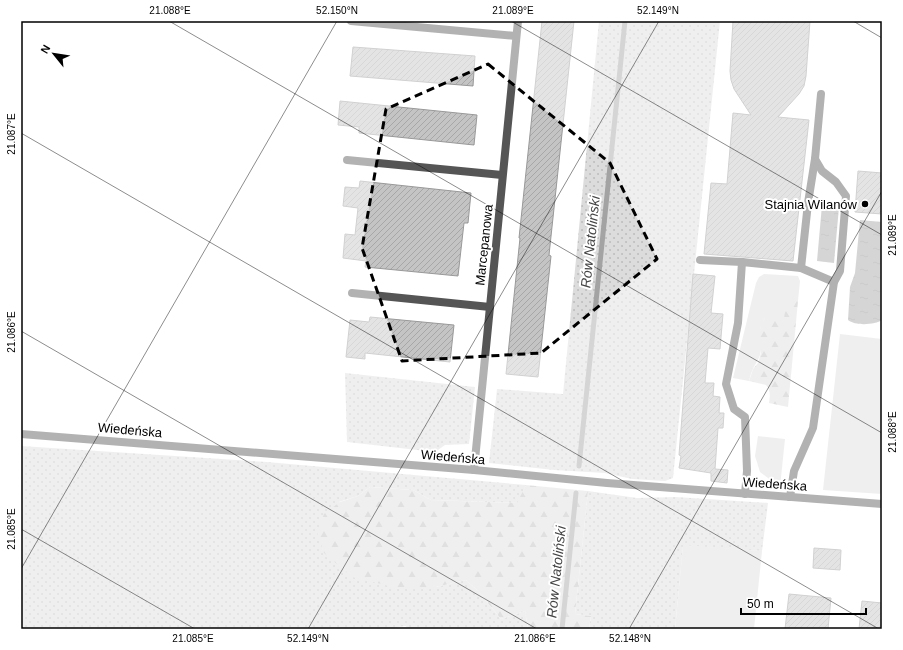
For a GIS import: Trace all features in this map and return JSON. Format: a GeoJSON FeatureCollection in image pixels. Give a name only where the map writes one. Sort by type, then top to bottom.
{"type":"FeatureCollection","features":[{"type":"Feature","properties":{"kind":"street"},"geometry":{"type":"LineString","coordinates":[[351,21],[516,36]]}},
{"type":"Feature","properties":{"kind":"street","name":"Marcepanowa"},"geometry":{"type":"LineString","coordinates":[[474,470],[518,21]]}},
{"type":"Feature","properties":{"kind":"street"},"geometry":{"type":"LineString","coordinates":[[801,268],[808,203],[815,159],[821,94]]}},
{"type":"Feature","properties":{"kind":"street"},"geometry":{"type":"LineString","coordinates":[[790,497],[794,471],[813,428],[834,282],[840,271],[846,196],[836,182],[822,171],[815,159]]}},
{"type":"Feature","properties":{"kind":"street"},"geometry":{"type":"LineString","coordinates":[[347,160],[502,175]]}},
{"type":"Feature","properties":{"kind":"street"},"geometry":{"type":"LineString","coordinates":[[700,260],[742,262],[801,268],[834,282]]}},
{"type":"Feature","properties":{"kind":"street"},"geometry":{"type":"LineString","coordinates":[[742,262],[738,323],[726,384],[734,409],[745,417],[747,471],[745,494]]}},
{"type":"Feature","properties":{"kind":"street"},"geometry":{"type":"LineString","coordinates":[[352,293],[490,307]]}},
{"type":"Feature","properties":{"kind":"street","name":"Wiedeńska"},"geometry":{"type":"LineString","coordinates":[[21,434],[474,470],[544,478],[882,504]]}},
{"type":"Feature","properties":{"kind":"highlighted area"},"geometry":{"type":"Polygon","coordinates":[[[488,64],[610,163],[657,259],[541,353],[402,361],[362,248],[386,109],[488,64]]]}},
{"type":"Feature","properties":{"kind":"green space"},"geometry":{"type":"Polygon","coordinates":[[[599,21],[720,21],[673,478],[665,481],[632,479],[605,473],[554,470],[489,463],[497,389],[563,394],[599,21]]]}},
{"type":"Feature","properties":{"kind":"green space"},"geometry":{"type":"Polygon","coordinates":[[[764,274],[798,276],[800,281],[798,301],[786,301],[784,319],[765,318],[762,323],[760,333],[760,355],[752,370],[749,381],[733,378],[756,283],[759,277],[764,274]]]}},
{"type":"Feature","properties":{"kind":"green space"},"geometry":{"type":"Polygon","coordinates":[[[786,301],[798,301],[788,407],[769,403],[770,396],[768,387],[766,385],[749,381],[761,353],[759,335],[761,324],[765,318],[786,301]]]}},
{"type":"Feature","properties":{"kind":"green space"},"geometry":{"type":"Polygon","coordinates":[[[840,334],[882,339],[882,494],[823,490],[840,334]]]}},
{"type":"Feature","properties":{"kind":"green space"},"geometry":{"type":"Polygon","coordinates":[[[345,373],[475,387],[469,444],[445,445],[435,452],[347,442],[345,373]]]}},
{"type":"Feature","properties":{"kind":"green space"},"geometry":{"type":"Polygon","coordinates":[[[758,436],[785,439],[780,487],[760,472],[755,456],[758,436]]]}},
{"type":"Feature","properties":{"kind":"green space"},"geometry":{"type":"Polygon","coordinates":[[[21,446],[267,462],[526,485],[518,503],[431,500],[413,490],[370,487],[358,496],[339,502],[436,587],[466,580],[478,591],[501,619],[525,611],[528,629],[410,629],[405,626],[387,629],[21,629],[21,446]]]}},
{"type":"Feature","properties":{"kind":"green space"},"geometry":{"type":"Polygon","coordinates":[[[526,485],[588,491],[575,614],[591,616],[589,629],[528,629],[525,611],[501,619],[478,591],[466,580],[436,587],[398,588],[352,577],[324,553],[317,532],[324,514],[340,502],[358,496],[370,487],[413,490],[431,500],[517,503],[526,485]]]}},
{"type":"Feature","properties":{"kind":"green space"},"geometry":{"type":"Polygon","coordinates":[[[588,491],[637,498],[676,497],[768,503],[762,551],[683,546],[675,629],[589,629],[591,616],[575,614],[588,491]]]}},
{"type":"Feature","properties":{"kind":"green space"},"geometry":{"type":"Polygon","coordinates":[[[683,545],[762,551],[754,629],[675,629],[683,545]]]}},
{"type":"Feature","properties":{"kind":"water"},"geometry":{"type":"Polygon","coordinates":[[[822,205],[839,207],[834,263],[817,261],[822,205]]]}},
{"type":"Feature","properties":{"kind":"water"},"geometry":{"type":"Polygon","coordinates":[[[860,220],[882,222],[882,320],[870,324],[860,324],[848,320],[850,287],[855,273],[860,220]]]}},
{"type":"Feature","properties":{"kind":"building"},"geometry":{"type":"Polygon","coordinates":[[[542,21],[574,21],[549,255],[551,256],[538,377],[506,374],[542,21]]]}},
{"type":"Feature","properties":{"kind":"building"},"geometry":{"type":"Polygon","coordinates":[[[733,21],[810,21],[804,86],[799,94],[778,117],[809,120],[793,261],[704,254],[711,183],[727,184],[733,113],[751,115],[734,89],[731,80],[730,71],[733,21]]]}},
{"type":"Feature","properties":{"kind":"building"},"geometry":{"type":"Polygon","coordinates":[[[353,47],[475,56],[473,86],[350,76],[353,47]]]}},
{"type":"Feature","properties":{"kind":"building"},"geometry":{"type":"Polygon","coordinates":[[[340,101],[477,115],[474,145],[359,133],[359,127],[338,125],[340,101]]]}},
{"type":"Feature","properties":{"kind":"building"},"geometry":{"type":"Polygon","coordinates":[[[858,171],[882,173],[882,214],[855,212],[858,171]]]}},
{"type":"Feature","properties":{"kind":"building"},"geometry":{"type":"Polygon","coordinates":[[[360,181],[471,193],[468,223],[464,223],[458,276],[365,267],[366,261],[343,258],[345,234],[355,235],[358,208],[343,206],[345,187],[359,188],[360,181]]]}},
{"type":"Feature","properties":{"kind":"building"},"geometry":{"type":"Polygon","coordinates":[[[693,274],[715,276],[711,313],[723,314],[720,349],[708,348],[705,383],[714,383],[713,396],[720,397],[719,413],[724,413],[723,428],[718,428],[715,469],[728,470],[727,483],[711,481],[711,473],[679,468],[693,274]]]}},
{"type":"Feature","properties":{"kind":"building"},"geometry":{"type":"Polygon","coordinates":[[[370,317],[454,325],[450,362],[365,353],[365,359],[346,357],[350,320],[369,322],[370,317]]]}},
{"type":"Feature","properties":{"kind":"building"},"geometry":{"type":"Polygon","coordinates":[[[814,548],[841,550],[840,570],[813,568],[814,548]]]}},
{"type":"Feature","properties":{"kind":"building"},"geometry":{"type":"Polygon","coordinates":[[[789,594],[831,598],[828,629],[785,629],[789,594]]]}},
{"type":"Feature","properties":{"kind":"building"},"geometry":{"type":"Polygon","coordinates":[[[862,601],[882,603],[882,629],[859,629],[862,601]]]}},
{"type":"Feature","properties":{"kind":"waterway","name":"Rów Natoliński"},"geometry":{"type":"LineString","coordinates":[[579,466],[625,21]]}},
{"type":"Feature","properties":{"kind":"waterway","name":"Rów Natoliński"},"geometry":{"type":"LineString","coordinates":[[562,629],[576,493]]}},
{"type":"Feature","properties":{"kind":"place","name":"Stajnia Wilanów"},"geometry":{"type":"Point","coordinates":[865,204]}}]}
